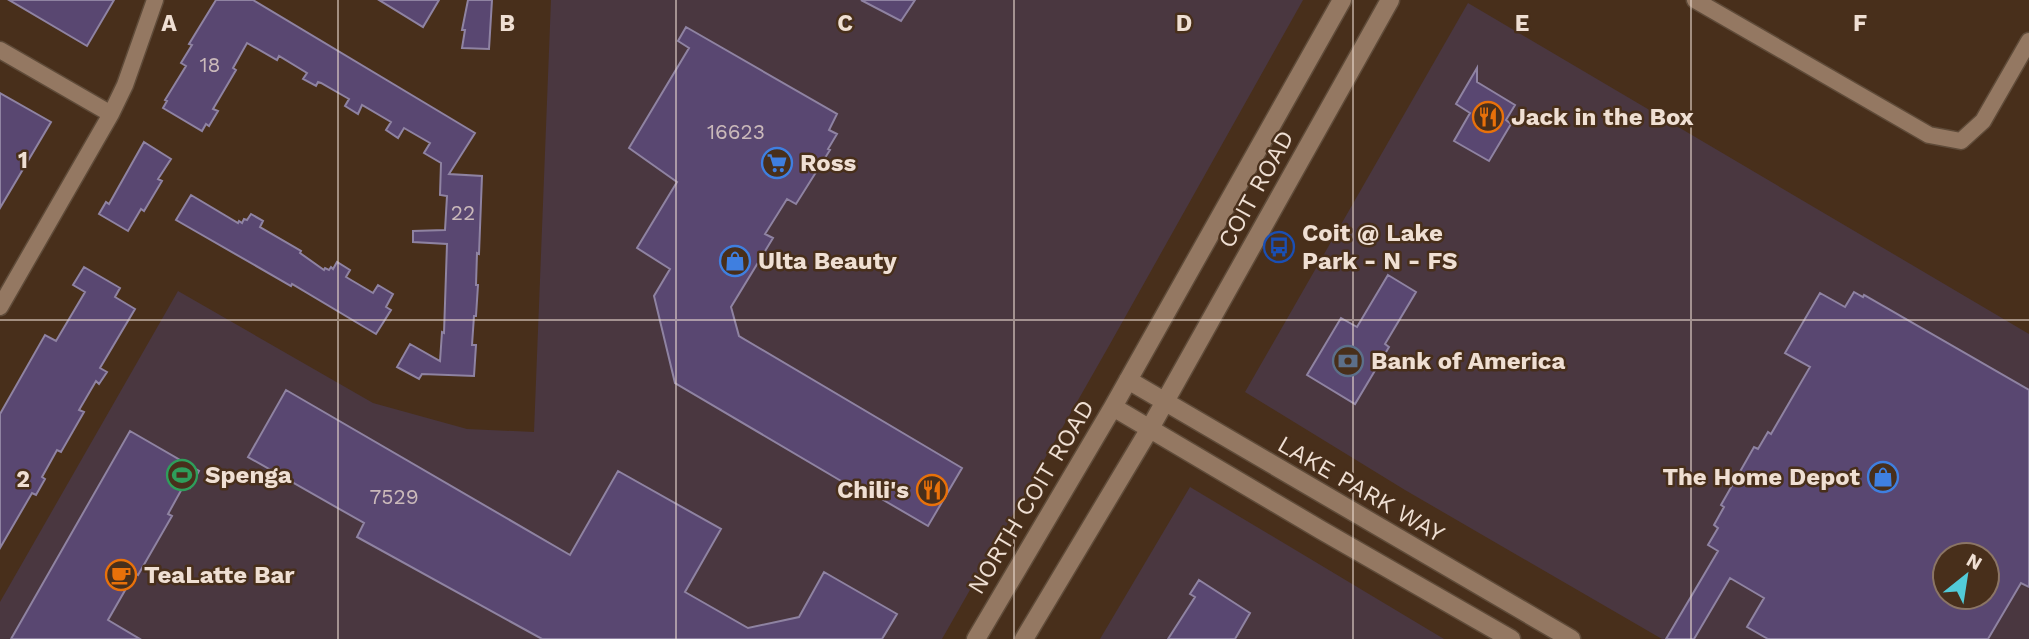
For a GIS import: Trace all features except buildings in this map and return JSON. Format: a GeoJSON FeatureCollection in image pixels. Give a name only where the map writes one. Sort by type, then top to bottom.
{"type":"FeatureCollection","features":[{"type":"Feature","properties":{"kind":"main road","name":"COIT ROAD"},"geometry":{"type":"LineString","coordinates":[[1128,380],[1342,0]]}},
{"type":"Feature","properties":{"kind":"main road","name":"COIT ROAD"},"geometry":{"type":"LineString","coordinates":[[1165,401],[1390,0]]}},
{"type":"Feature","properties":{"kind":"main road","name":"LAKE PARK WAY"},"geometry":{"type":"LineString","coordinates":[[1128,380],[1571,639]]}},
{"type":"Feature","properties":{"kind":"main road","name":"NORTH COIT ROAD"},"geometry":{"type":"LineString","coordinates":[[976,639],[1128,380]]}},
{"type":"Feature","properties":{"kind":"main road"},"geometry":{"type":"LineString","coordinates":[[1024,639],[1165,401]]}},
{"type":"Feature","properties":{"kind":"main road"},"geometry":{"type":"LineString","coordinates":[[1113,407],[1511,639]]}},
{"type":"Feature","properties":{"kind":"street"},"geometry":{"type":"LineString","coordinates":[[0,307],[111,114],[125,85],[155,0]]}},
{"type":"Feature","properties":{"kind":"street"},"geometry":{"type":"LineString","coordinates":[[1695,0],[1928,135],[1961,141],[1983,121],[2029,41]]}},
{"type":"Feature","properties":{"kind":"street"},"geometry":{"type":"LineString","coordinates":[[0,50],[111,114]]}},
{"type":"Feature","properties":{"kind":"shaded area"},"geometry":{"type":"Polygon","coordinates":[[[551,0],[1303,0],[942,639],[0,639],[0,602],[178,291],[373,403],[467,429],[534,432],[551,0]]]}},
{"type":"Feature","properties":{"kind":"shaded area"},"geometry":{"type":"Polygon","coordinates":[[[1468,3],[2029,334],[2029,639],[1662,639],[1405,490],[1245,392],[1468,3]]]}},
{"type":"Feature","properties":{"kind":"shaded area"},"geometry":{"type":"Polygon","coordinates":[[[1190,487],[1444,639],[1100,639],[1190,487]]]}},
{"type":"Feature","properties":{"kind":"place","name":"Jack in the Box"},"geometry":{"type":"Point","coordinates":[1488,117]}},
{"type":"Feature","properties":{"kind":"place","name":"Ross"},"geometry":{"type":"Point","coordinates":[777,163]}},
{"type":"Feature","properties":{"kind":"place","name":"Coit @ Lake Park - N - FS"},"geometry":{"type":"Point","coordinates":[1279,247]}},
{"type":"Feature","properties":{"kind":"place","name":"Ulta Beauty"},"geometry":{"type":"Point","coordinates":[735,261]}},
{"type":"Feature","properties":{"kind":"place","name":"Bank of America"},"geometry":{"type":"Point","coordinates":[1348,361]}},
{"type":"Feature","properties":{"kind":"place","name":"Spenga"},"geometry":{"type":"Point","coordinates":[182,475]}},
{"type":"Feature","properties":{"kind":"place","name":"The Home Depot"},"geometry":{"type":"Point","coordinates":[1883,477]}},
{"type":"Feature","properties":{"kind":"place","name":"Chili's"},"geometry":{"type":"Point","coordinates":[932,490]}},
{"type":"Feature","properties":{"kind":"place","name":"TeaLatte Bar"},"geometry":{"type":"Point","coordinates":[121,575]}}]}
